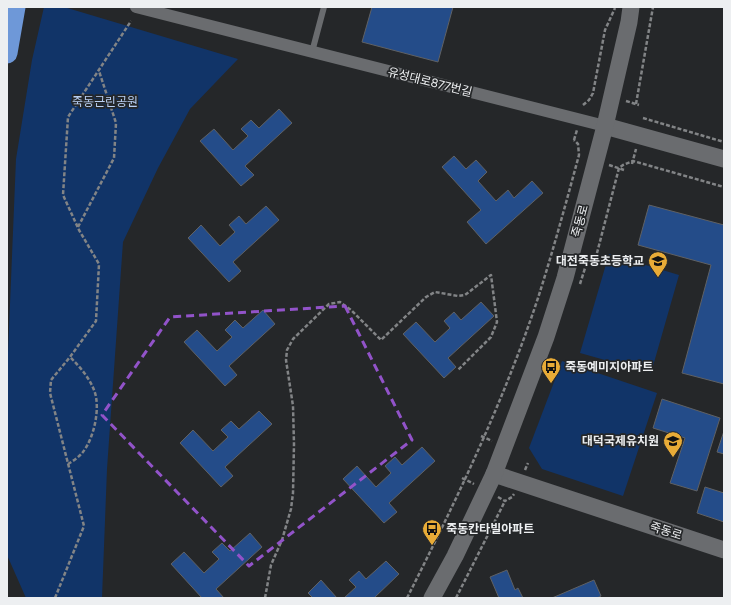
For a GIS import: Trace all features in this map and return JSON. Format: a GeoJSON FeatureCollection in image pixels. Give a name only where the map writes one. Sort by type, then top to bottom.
{"type":"FeatureCollection","features":[{"type":"Feature","properties":{"kind":"highway"},"geometry":{"type":"LineString","coordinates":[[7,53],[15,7]]}},
{"type":"Feature","properties":{"kind":"street","name":"유성대로877번길"},"geometry":{"type":"LineString","coordinates":[[136,7],[605,126],[724,159]]}},
{"type":"Feature","properties":{"kind":"street","name":"죽동로"},"geometry":{"type":"LineString","coordinates":[[432,598],[455,556],[494,474],[546,337],[565,278],[605,126],[629,22],[631,7]]}},
{"type":"Feature","properties":{"kind":"street","name":"죽동로"},"geometry":{"type":"LineString","coordinates":[[494,474],[724,550]]}},
{"type":"Feature","properties":{"kind":"lane"},"geometry":{"type":"LineString","coordinates":[[312,52],[324,7]]}},
{"type":"Feature","properties":{"kind":"path"},"geometry":{"type":"LineString","coordinates":[[583,104],[589,100],[593,93],[605,30],[616,7]]}},
{"type":"Feature","properties":{"kind":"path"},"geometry":{"type":"LineString","coordinates":[[636,104],[653,7]]}},
{"type":"Feature","properties":{"kind":"path"},"geometry":{"type":"LineString","coordinates":[[55,598],[84,526],[50,393],[51,380],[96,321],[99,264],[78,227],[63,195],[68,117],[131,20]]}},
{"type":"Feature","properties":{"kind":"path"},"geometry":{"type":"LineString","coordinates":[[78,227],[114,158],[116,123],[99,71]]}},
{"type":"Feature","properties":{"kind":"path"},"geometry":{"type":"LineString","coordinates":[[643,118],[724,142]]}},
{"type":"Feature","properties":{"kind":"path"},"geometry":{"type":"LineString","coordinates":[[407,598],[442,529],[484,437],[516,358],[538,298],[579,155],[578,144],[574,140]]}},
{"type":"Feature","properties":{"kind":"path"},"geometry":{"type":"LineString","coordinates":[[619,168],[633,161],[724,187]]}},
{"type":"Feature","properties":{"kind":"path"},"geometry":{"type":"LineString","coordinates":[[265,598],[271,565],[282,540],[291,509],[293,413],[286,360],[288,350],[293,339],[329,304],[340,302],[351,310],[382,340],[426,297],[435,292],[458,296],[465,295],[491,275],[497,322],[492,337],[458,370]]}},
{"type":"Feature","properties":{"kind":"path"},"geometry":{"type":"LineString","coordinates":[[68,465],[83,452],[93,433],[97,408],[95,390],[82,369],[70,357]]}},
{"type":"Feature","properties":{"kind":"path"},"geometry":{"type":"LineString","coordinates":[[456,598],[505,501]]}},
{"type":"Feature","properties":{"kind":"highlighted area"},"geometry":{"type":"Polygon","coordinates":[[[345,306],[412,440],[249,566],[102,415],[170,317],[345,306]]]}},
{"type":"Feature","properties":{"kind":"green space","name":"죽동근린공원"},"geometry":{"type":"Polygon","coordinates":[[[44,7],[64,7],[238,59],[190,109],[158,168],[123,242],[107,469],[102,598],[26,598],[7,555],[7,377],[16,159],[32,60],[44,7]]]}},
{"type":"Feature","properties":{"kind":"green space"},"geometry":{"type":"Polygon","coordinates":[[[609,254],[679,275],[651,373],[580,353],[609,254]]]}},
{"type":"Feature","properties":{"kind":"green space"},"geometry":{"type":"Polygon","coordinates":[[[562,361],[657,393],[623,496],[542,469],[529,448],[562,361]]]}},
{"type":"Feature","properties":{"kind":"building"},"geometry":{"type":"Polygon","coordinates":[[[372,7],[453,7],[438,62],[362,42],[372,7]]]}},
{"type":"Feature","properties":{"kind":"building"},"geometry":{"type":"Polygon","coordinates":[[[279,109],[292,123],[245,166],[254,175],[241,186],[200,141],[214,129],[233,150],[248,136],[241,129],[251,120],[259,128],[279,109]]]}},
{"type":"Feature","properties":{"kind":"building"},"geometry":{"type":"Polygon","coordinates":[[[454,156],[466,169],[476,160],[487,172],[478,181],[496,201],[508,190],[514,198],[532,181],[543,193],[486,244],[467,222],[481,210],[442,167],[454,156]]]}},
{"type":"Feature","properties":{"kind":"building"},"geometry":{"type":"Polygon","coordinates":[[[649,205],[724,225],[724,384],[682,373],[711,265],[638,245],[649,205]]]}},
{"type":"Feature","properties":{"kind":"building"},"geometry":{"type":"Polygon","coordinates":[[[266,206],[279,220],[233,262],[241,271],[229,282],[188,238],[201,225],[220,246],[235,232],[229,225],[239,216],[246,224],[266,206]]]}},
{"type":"Feature","properties":{"kind":"building"},"geometry":{"type":"Polygon","coordinates":[[[481,302],[494,316],[448,358],[456,367],[444,378],[403,334],[416,322],[435,342],[450,328],[444,321],[454,312],[461,320],[481,302]]]}},
{"type":"Feature","properties":{"kind":"building"},"geometry":{"type":"Polygon","coordinates":[[[263,310],[275,324],[229,366],[237,375],[225,386],[184,342],[197,330],[217,351],[232,337],[225,330],[235,320],[243,328],[263,310]]]}},
{"type":"Feature","properties":{"kind":"building"},"geometry":{"type":"Polygon","coordinates":[[[662,399],[720,418],[697,491],[670,483],[685,438],[653,428],[662,399]]]}},
{"type":"Feature","properties":{"kind":"building"},"geometry":{"type":"Polygon","coordinates":[[[259,411],[272,424],[225,467],[233,476],[221,487],[180,443],[193,430],[213,451],[228,437],[221,430],[231,421],[239,429],[259,411]]]}},
{"type":"Feature","properties":{"kind":"building"},"geometry":{"type":"Polygon","coordinates":[[[724,431],[724,454],[717,452],[724,431]]]}},
{"type":"Feature","properties":{"kind":"building"},"geometry":{"type":"Polygon","coordinates":[[[422,447],[435,461],[389,503],[397,512],[384,523],[343,479],[357,466],[376,487],[391,473],[385,466],[395,457],[402,465],[422,447]]]}},
{"type":"Feature","properties":{"kind":"building"},"geometry":{"type":"Polygon","coordinates":[[[705,487],[724,493],[724,522],[697,513],[705,487]]]}},
{"type":"Feature","properties":{"kind":"building"},"geometry":{"type":"Polygon","coordinates":[[[250,533],[262,547],[216,589],[224,598],[202,598],[171,564],[184,552],[204,573],[219,559],[212,552],[222,543],[230,551],[250,533]]]}},
{"type":"Feature","properties":{"kind":"building"},"geometry":{"type":"Polygon","coordinates":[[[386,561],[399,574],[374,598],[344,598],[356,587],[349,580],[359,571],[366,579],[386,561]]]}},
{"type":"Feature","properties":{"kind":"building"},"geometry":{"type":"Polygon","coordinates":[[[507,570],[515,590],[518,588],[523,598],[499,598],[490,577],[507,570]]]}},
{"type":"Feature","properties":{"kind":"building"},"geometry":{"type":"Polygon","coordinates":[[[321,580],[337,598],[313,598],[308,593],[321,580]]]}},
{"type":"Feature","properties":{"kind":"building"},"geometry":{"type":"Polygon","coordinates":[[[594,580],[601,596],[597,598],[552,598],[594,580]]]}},
{"type":"Feature","properties":{"kind":"place","name":"대전죽동초등학교"},"geometry":{"type":"Point","coordinates":[658,278]}},
{"type":"Feature","properties":{"kind":"place","name":"죽동예미지아파트"},"geometry":{"type":"Point","coordinates":[551,384]}},
{"type":"Feature","properties":{"kind":"place","name":"대덕국제유치원"},"geometry":{"type":"Point","coordinates":[673,458]}},
{"type":"Feature","properties":{"kind":"place","name":"죽동칸타빌아파트"},"geometry":{"type":"Point","coordinates":[432,546]}}]}
